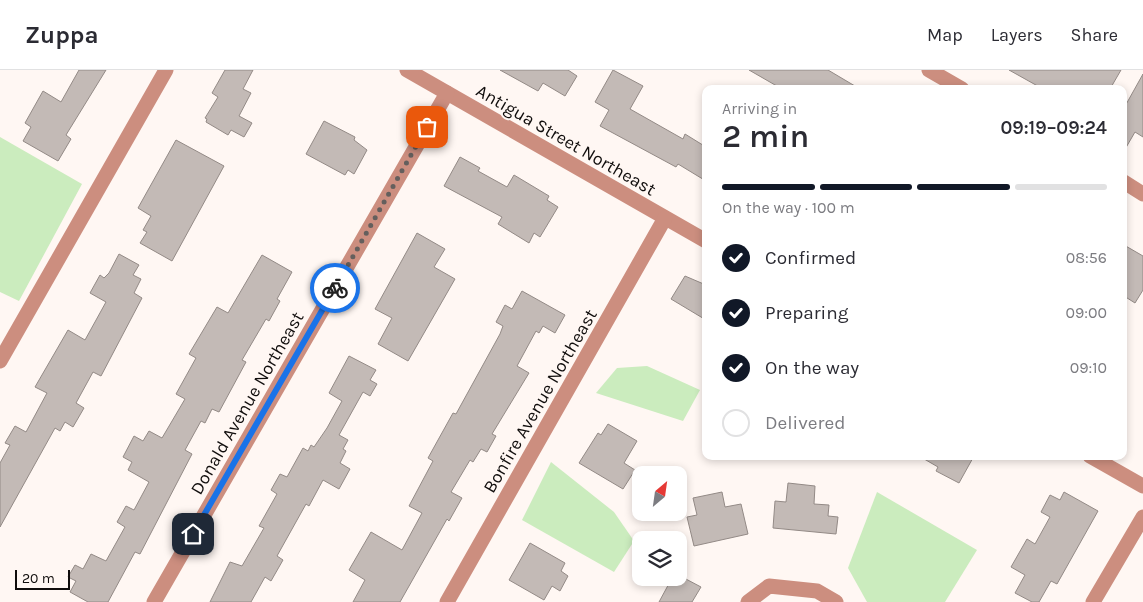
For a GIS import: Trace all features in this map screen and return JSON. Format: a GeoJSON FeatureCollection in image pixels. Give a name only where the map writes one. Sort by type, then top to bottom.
{"type":"FeatureCollection","features":[{"type":"Feature","properties":{"kind":"street"},"geometry":{"type":"LineString","coordinates":[[0,361],[166,70]]}},
{"type":"Feature","properties":{"kind":"street","name":"Antigua Street Northeast"},"geometry":{"type":"LineString","coordinates":[[407,70],[702,239]]}},
{"type":"Feature","properties":{"kind":"street"},"geometry":{"type":"LineString","coordinates":[[929,70],[955,85]]}},
{"type":"Feature","properties":{"kind":"street","name":"Donald Avenue Northeast"},"geometry":{"type":"LineString","coordinates":[[154,602],[447,93]]}},
{"type":"Feature","properties":{"kind":"street"},"geometry":{"type":"LineString","coordinates":[[1127,184],[1143,194]]}},
{"type":"Feature","properties":{"kind":"street","name":"Bonfire Avenue Northeast"},"geometry":{"type":"LineString","coordinates":[[447,602],[665,218]]}},
{"type":"Feature","properties":{"kind":"street"},"geometry":{"type":"LineString","coordinates":[[1097,460],[1143,486]]}},
{"type":"Feature","properties":{"kind":"street"},"geometry":{"type":"LineString","coordinates":[[1093,602],[1143,517]]}},
{"type":"Feature","properties":{"kind":"street"},"geometry":{"type":"LineString","coordinates":[[748,602],[769,586],[817,591],[836,602]]}},
{"type":"Feature","properties":{"kind":"green space"},"geometry":{"type":"Polygon","coordinates":[[[0,137],[82,184],[19,301],[0,292],[0,137]]]}},
{"type":"Feature","properties":{"kind":"green space"},"geometry":{"type":"Polygon","coordinates":[[[647,366],[700,390],[683,421],[596,393],[617,368],[647,366]]]}},
{"type":"Feature","properties":{"kind":"green space"},"geometry":{"type":"Polygon","coordinates":[[[551,462],[614,512],[632,538],[632,544],[614,572],[522,520],[551,462]]]}},
{"type":"Feature","properties":{"kind":"green space"},"geometry":{"type":"Polygon","coordinates":[[[877,492],[977,550],[945,602],[867,602],[848,568],[877,492]]]}},
{"type":"Feature","properties":{"kind":"building"},"geometry":{"type":"Polygon","coordinates":[[[79,70],[106,70],[66,135],[71,139],[58,161],[23,141],[31,127],[25,123],[43,91],[61,102],[79,70]]]}},
{"type":"Feature","properties":{"kind":"building"},"geometry":{"type":"Polygon","coordinates":[[[225,70],[253,70],[243,89],[251,93],[239,116],[252,123],[244,137],[231,130],[228,135],[206,122],[207,119],[205,118],[218,97],[212,93],[225,70]]]}},
{"type":"Feature","properties":{"kind":"building"},"geometry":{"type":"Polygon","coordinates":[[[500,70],[568,70],[577,76],[565,96],[543,83],[538,91],[500,70]]]}},
{"type":"Feature","properties":{"kind":"building"},"geometry":{"type":"Polygon","coordinates":[[[613,70],[643,86],[630,109],[683,139],[685,134],[702,145],[702,179],[678,164],[676,167],[600,126],[609,110],[595,102],[613,70]]]}},
{"type":"Feature","properties":{"kind":"building"},"geometry":{"type":"Polygon","coordinates":[[[749,70],[828,70],[853,85],[775,85],[749,70]]]}},
{"type":"Feature","properties":{"kind":"building"},"geometry":{"type":"Polygon","coordinates":[[[1009,70],[1121,70],[1112,85],[1036,85],[1009,70]]]}},
{"type":"Feature","properties":{"kind":"building"},"geometry":{"type":"Polygon","coordinates":[[[1143,74],[1143,137],[1135,132],[1127,146],[1127,103],[1143,74]]]}},
{"type":"Feature","properties":{"kind":"building"},"geometry":{"type":"Polygon","coordinates":[[[324,121],[355,137],[354,140],[367,150],[354,174],[348,170],[345,175],[306,154],[324,121]]]}},
{"type":"Feature","properties":{"kind":"building"},"geometry":{"type":"Polygon","coordinates":[[[176,140],[224,166],[172,261],[140,243],[147,232],[143,230],[151,216],[138,208],[176,140]]]}},
{"type":"Feature","properties":{"kind":"building"},"geometry":{"type":"Polygon","coordinates":[[[460,157],[480,168],[478,171],[507,187],[514,175],[549,196],[547,200],[558,207],[540,237],[534,233],[529,243],[498,224],[502,217],[444,186],[460,157]]]}},
{"type":"Feature","properties":{"kind":"building"},"geometry":{"type":"Polygon","coordinates":[[[417,233],[445,249],[434,267],[455,279],[408,361],[378,344],[392,318],[375,309],[417,233]]]}},
{"type":"Feature","properties":{"kind":"building"},"geometry":{"type":"Polygon","coordinates":[[[1127,247],[1143,256],[1143,290],[1135,303],[1127,298],[1127,247]]]}},
{"type":"Feature","properties":{"kind":"building"},"geometry":{"type":"Polygon","coordinates":[[[119,254],[139,265],[133,275],[141,279],[134,293],[142,298],[101,376],[93,372],[76,403],[84,408],[73,427],[65,422],[60,431],[55,428],[0,527],[0,463],[10,445],[5,443],[15,426],[26,432],[47,393],[35,387],[68,330],[85,340],[106,302],[90,293],[100,275],[104,278],[109,273],[119,254]]]}},
{"type":"Feature","properties":{"kind":"building"},"geometry":{"type":"Polygon","coordinates":[[[262,255],[292,272],[277,299],[280,301],[269,321],[266,319],[242,360],[246,362],[219,412],[212,409],[205,423],[201,421],[185,450],[192,454],[140,554],[135,552],[108,602],[88,602],[70,592],[76,581],[68,577],[75,565],[83,569],[91,554],[106,561],[125,527],[117,522],[126,506],[134,510],[149,482],[128,470],[132,462],[123,457],[134,436],[143,441],[149,431],[162,438],[185,399],[176,394],[196,358],[189,354],[217,307],[228,313],[262,255]]]}},
{"type":"Feature","properties":{"kind":"building"},"geometry":{"type":"Polygon","coordinates":[[[685,276],[702,283],[702,318],[671,299],[685,276]]]}},
{"type":"Feature","properties":{"kind":"building"},"geometry":{"type":"Polygon","coordinates":[[[522,291],[565,315],[555,333],[543,326],[539,333],[536,331],[517,366],[529,373],[492,434],[496,436],[487,452],[481,449],[473,462],[470,460],[451,492],[462,498],[449,521],[447,519],[400,602],[353,602],[365,580],[349,570],[371,532],[402,550],[422,513],[409,506],[433,461],[428,458],[453,413],[456,414],[500,334],[503,326],[496,322],[505,305],[512,309],[522,291]]]}},
{"type":"Feature","properties":{"kind":"building"},"geometry":{"type":"Polygon","coordinates":[[[349,356],[376,370],[370,380],[377,384],[370,396],[363,392],[339,435],[348,440],[343,449],[346,451],[340,463],[350,469],[339,489],[323,480],[309,506],[306,504],[277,556],[283,560],[271,581],[265,577],[251,602],[210,602],[230,562],[242,566],[264,528],[259,526],[277,494],[271,490],[280,474],[287,477],[303,448],[308,451],[311,445],[314,447],[327,428],[342,401],[329,393],[349,356]]]}},
{"type":"Feature","properties":{"kind":"building"},"geometry":{"type":"Polygon","coordinates":[[[608,424],[637,441],[624,463],[632,468],[632,475],[623,489],[579,463],[598,433],[601,435],[608,424]]]}},
{"type":"Feature","properties":{"kind":"building"},"geometry":{"type":"Polygon","coordinates":[[[926,460],[972,460],[959,483],[936,471],[938,467],[926,460]]]}},
{"type":"Feature","properties":{"kind":"building"},"geometry":{"type":"Polygon","coordinates":[[[788,483],[815,486],[814,504],[829,505],[828,516],[838,517],[836,534],[773,528],[775,501],[786,502],[788,483]]]}},
{"type":"Feature","properties":{"kind":"building"},"geometry":{"type":"Polygon","coordinates":[[[722,492],[725,507],[741,504],[748,534],[694,546],[688,521],[688,517],[697,515],[693,498],[722,492]]]}},
{"type":"Feature","properties":{"kind":"building"},"geometry":{"type":"Polygon","coordinates":[[[1064,492],[1098,511],[1057,584],[1051,581],[1039,602],[1032,602],[1015,593],[1025,575],[1011,567],[1027,539],[1035,544],[1050,517],[1041,512],[1050,495],[1060,500],[1064,492]]]}},
{"type":"Feature","properties":{"kind":"building"},"geometry":{"type":"Polygon","coordinates":[[[530,543],[565,563],[561,571],[568,576],[560,591],[552,586],[544,600],[509,580],[530,543]]]}},
{"type":"Feature","properties":{"kind":"building"},"geometry":{"type":"Polygon","coordinates":[[[687,580],[701,587],[692,602],[659,602],[668,586],[687,586],[687,580]]]}},
{"type":"Feature","properties":{"kind":"way so far"},"geometry":{"type":"LineString","coordinates":[[335,288],[427,127]]}},
{"type":"Feature","properties":{"kind":"route"},"geometry":{"type":"LineString","coordinates":[[193,534],[335,288]]}}]}
